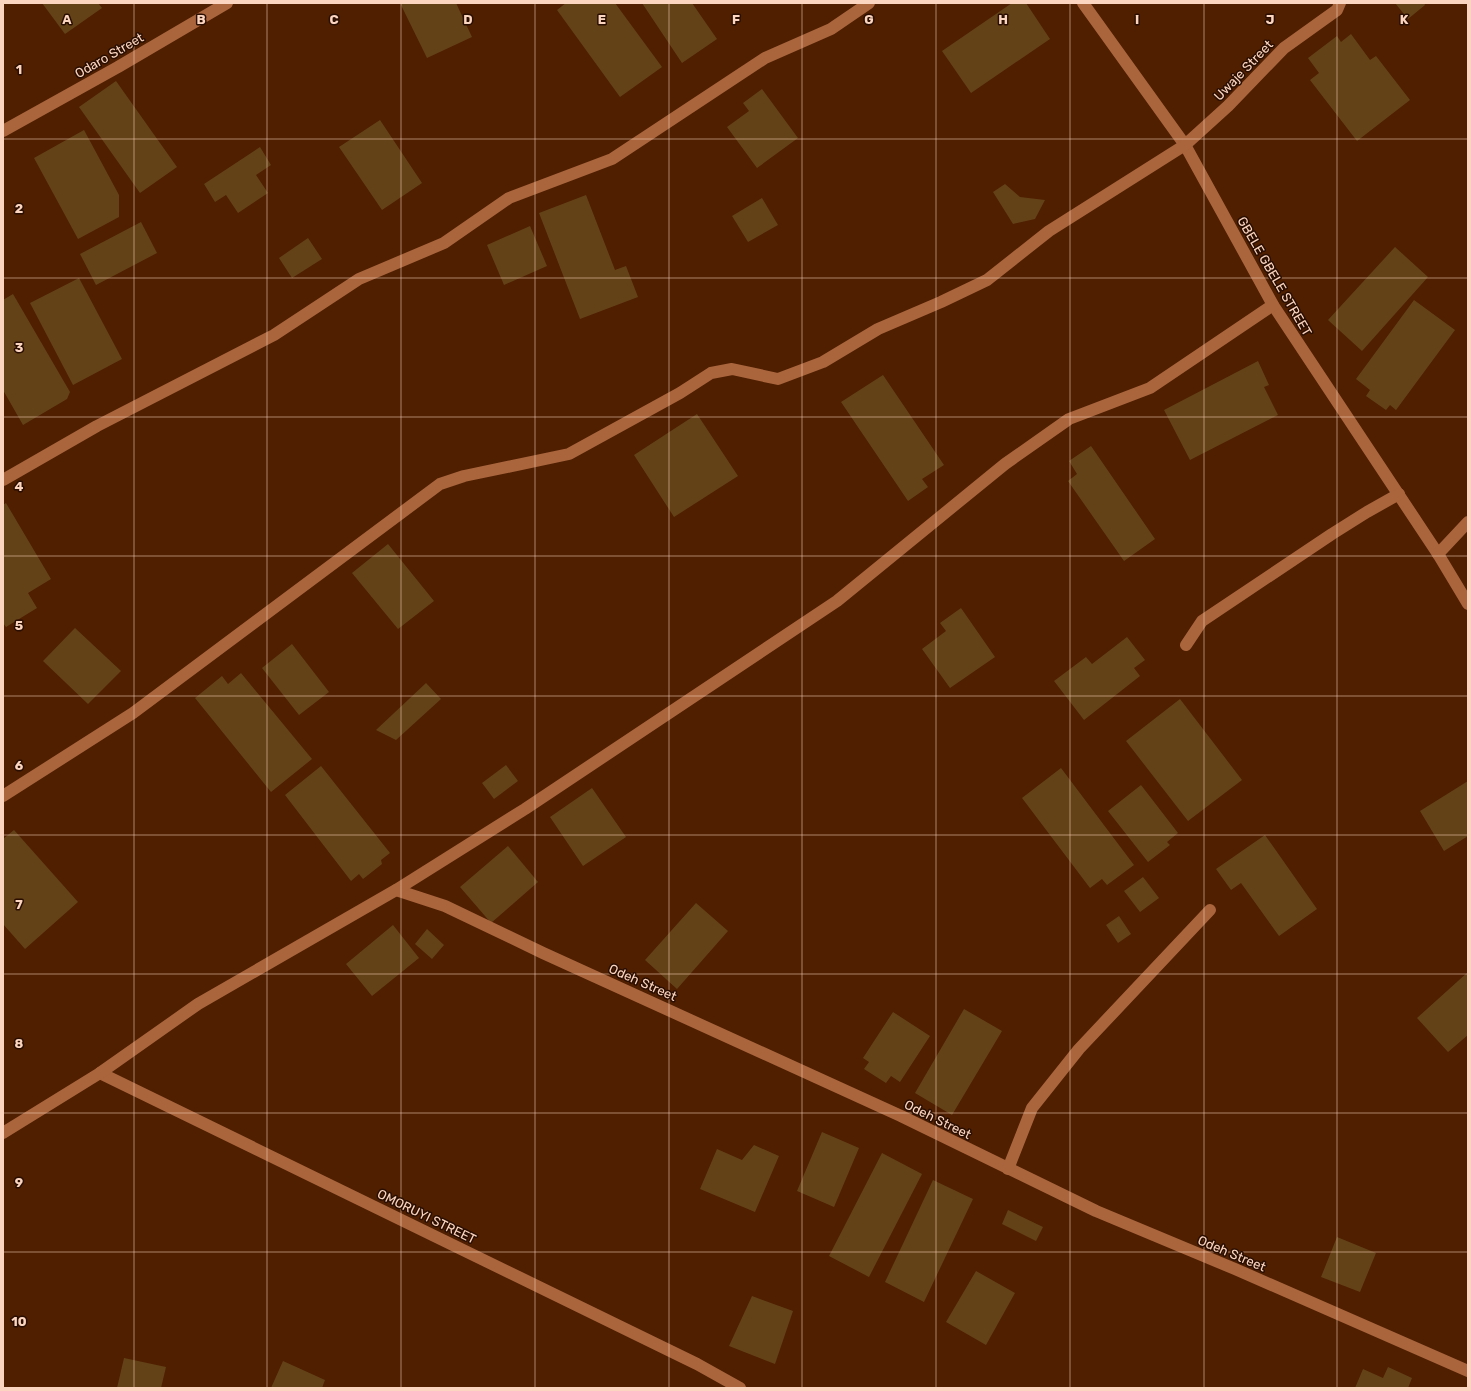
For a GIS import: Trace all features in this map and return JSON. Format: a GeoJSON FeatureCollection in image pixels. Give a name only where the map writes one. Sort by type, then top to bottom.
{"type":"FeatureCollection","features":[{"type":"Feature","properties":{"kind":"street","name":"Odaro Street"},"geometry":{"type":"LineString","coordinates":[[3,131],[228,3]]}},
{"type":"Feature","properties":{"kind":"street"},"geometry":{"type":"LineString","coordinates":[[3,480],[97,426],[274,335],[359,279],[444,243],[509,198],[612,159],[765,58],[831,29],[869,3]]}},
{"type":"Feature","properties":{"kind":"street","name":"GBELE GBELE STREET"},"geometry":{"type":"LineString","coordinates":[[1083,3],[1185,145],[1273,305],[1399,494],[1468,604]]}},
{"type":"Feature","properties":{"kind":"street","name":"Uwaje Street"},"geometry":{"type":"LineString","coordinates":[[3,796],[133,713],[440,484],[464,476],[569,454],[680,393],[711,373],[732,369],[778,379],[823,362],[878,329],[987,280],[1049,231],[1185,145],[1228,106],[1284,48],[1337,10],[1340,3]]}},
{"type":"Feature","properties":{"kind":"street"},"geometry":{"type":"LineString","coordinates":[[3,1133],[100,1073],[198,1004],[396,890],[525,809],[837,601],[1005,464],[1069,419],[1150,388],[1273,305]]}},
{"type":"Feature","properties":{"kind":"street"},"geometry":{"type":"LineString","coordinates":[[1186,645],[1202,621],[1349,523],[1399,494]]}},
{"type":"Feature","properties":{"kind":"street"},"geometry":{"type":"LineString","coordinates":[[1438,554],[1468,522]]}},
{"type":"Feature","properties":{"kind":"street","name":"Odeh Street"},"geometry":{"type":"LineString","coordinates":[[396,890],[445,906],[543,953],[901,1116],[1096,1211],[1235,1269],[1468,1371]]}},
{"type":"Feature","properties":{"kind":"street"},"geometry":{"type":"LineString","coordinates":[[1008,1169],[1032,1108],[1079,1048],[1210,910]]}},
{"type":"Feature","properties":{"kind":"street","name":"OMORUYI STREET"},"geometry":{"type":"LineString","coordinates":[[100,1073],[697,1364],[740,1388]]}},
{"type":"Feature","properties":{"kind":"building"},"geometry":{"type":"Polygon","coordinates":[[[42,3],[98,3],[102,8],[65,34],[42,3]]]}},
{"type":"Feature","properties":{"kind":"building"},"geometry":{"type":"Polygon","coordinates":[[[400,3],[456,3],[472,37],[427,58],[400,3]]]}},
{"type":"Feature","properties":{"kind":"building"},"geometry":{"type":"Polygon","coordinates":[[[566,3],[615,3],[662,67],[620,97],[557,10],[566,3]]]}},
{"type":"Feature","properties":{"kind":"building"},"geometry":{"type":"Polygon","coordinates":[[[642,3],[692,3],[717,39],[682,63],[642,3]]]}},
{"type":"Feature","properties":{"kind":"building"},"geometry":{"type":"Polygon","coordinates":[[[1012,3],[1026,3],[1050,39],[971,93],[942,51],[1012,3]]]}},
{"type":"Feature","properties":{"kind":"building"},"geometry":{"type":"Polygon","coordinates":[[[1395,3],[1424,3],[1425,5],[1408,19],[1395,3]]]}},
{"type":"Feature","properties":{"kind":"building"},"geometry":{"type":"Polygon","coordinates":[[[1351,34],[1370,60],[1376,56],[1410,100],[1357,141],[1310,80],[1319,73],[1308,58],[1337,36],[1341,42],[1351,34]]]}},
{"type":"Feature","properties":{"kind":"building"},"geometry":{"type":"Polygon","coordinates":[[[116,81],[177,167],[140,193],[79,107],[116,81]]]}},
{"type":"Feature","properties":{"kind":"building"},"geometry":{"type":"Polygon","coordinates":[[[762,89],[798,138],[757,168],[727,127],[749,111],[743,103],[762,89]]]}},
{"type":"Feature","properties":{"kind":"building"},"geometry":{"type":"Polygon","coordinates":[[[380,120],[422,183],[382,210],[339,147],[380,120]]]}},
{"type":"Feature","properties":{"kind":"building"},"geometry":{"type":"Polygon","coordinates":[[[84,130],[119,195],[119,217],[78,239],[34,158],[84,130]]]}},
{"type":"Feature","properties":{"kind":"building"},"geometry":{"type":"Polygon","coordinates":[[[260,147],[271,165],[256,175],[268,193],[238,213],[226,195],[215,202],[204,184],[260,147]]]}},
{"type":"Feature","properties":{"kind":"building"},"geometry":{"type":"Polygon","coordinates":[[[1005,184],[1020,197],[1045,200],[1035,219],[1013,224],[993,192],[1005,184]]]}},
{"type":"Feature","properties":{"kind":"building"},"geometry":{"type":"Polygon","coordinates":[[[586,195],[615,270],[626,266],[638,297],[580,319],[539,213],[586,195]]]}},
{"type":"Feature","properties":{"kind":"building"},"geometry":{"type":"Polygon","coordinates":[[[762,198],[778,225],[748,242],[732,216],[762,198]]]}},
{"type":"Feature","properties":{"kind":"building"},"geometry":{"type":"Polygon","coordinates":[[[141,222],[157,253],[96,285],[80,254],[141,222]]]}},
{"type":"Feature","properties":{"kind":"building"},"geometry":{"type":"Polygon","coordinates":[[[530,226],[547,266],[504,285],[487,245],[530,226]]]}},
{"type":"Feature","properties":{"kind":"building"},"geometry":{"type":"Polygon","coordinates":[[[308,238],[322,259],[292,278],[279,258],[308,238]]]}},
{"type":"Feature","properties":{"kind":"building"},"geometry":{"type":"Polygon","coordinates":[[[1395,247],[1428,277],[1362,351],[1328,320],[1395,247]]]}},
{"type":"Feature","properties":{"kind":"building"},"geometry":{"type":"Polygon","coordinates":[[[79,278],[122,359],[73,385],[30,303],[79,278]]]}},
{"type":"Feature","properties":{"kind":"building"},"geometry":{"type":"Polygon","coordinates":[[[13,294],[70,392],[67,399],[23,425],[3,390],[3,300],[13,294]]]}},
{"type":"Feature","properties":{"kind":"building"},"geometry":{"type":"Polygon","coordinates":[[[1414,300],[1455,330],[1396,410],[1390,405],[1386,410],[1366,396],[1370,390],[1356,379],[1414,300]]]}},
{"type":"Feature","properties":{"kind":"building"},"geometry":{"type":"Polygon","coordinates":[[[1258,361],[1269,385],[1264,387],[1278,415],[1190,460],[1164,410],[1258,361]]]}},
{"type":"Feature","properties":{"kind":"building"},"geometry":{"type":"Polygon","coordinates":[[[883,375],[944,465],[922,479],[928,487],[908,501],[841,402],[883,375]]]}},
{"type":"Feature","properties":{"kind":"building"},"geometry":{"type":"Polygon","coordinates":[[[697,414],[738,476],[674,517],[634,455],[697,414]]]}},
{"type":"Feature","properties":{"kind":"building"},"geometry":{"type":"Polygon","coordinates":[[[1091,446],[1155,539],[1124,561],[1068,481],[1077,474],[1069,461],[1091,446]]]}},
{"type":"Feature","properties":{"kind":"building"},"geometry":{"type":"Polygon","coordinates":[[[6,503],[51,579],[28,593],[37,608],[6,627],[3,623],[3,505],[6,503]]]}},
{"type":"Feature","properties":{"kind":"building"},"geometry":{"type":"Polygon","coordinates":[[[388,544],[434,601],[398,629],[352,573],[388,544]]]}},
{"type":"Feature","properties":{"kind":"building"},"geometry":{"type":"Polygon","coordinates":[[[961,608],[995,657],[950,688],[922,649],[946,631],[940,623],[961,608]]]}},
{"type":"Feature","properties":{"kind":"building"},"geometry":{"type":"Polygon","coordinates":[[[75,628],[121,671],[88,704],[43,661],[75,628]]]}},
{"type":"Feature","properties":{"kind":"building"},"geometry":{"type":"Polygon","coordinates":[[[1127,637],[1145,660],[1134,668],[1140,676],[1084,720],[1054,681],[1086,657],[1092,664],[1127,637]]]}},
{"type":"Feature","properties":{"kind":"building"},"geometry":{"type":"Polygon","coordinates":[[[292,644],[329,692],[299,715],[262,668],[292,644]]]}},
{"type":"Feature","properties":{"kind":"building"},"geometry":{"type":"Polygon","coordinates":[[[241,673],[312,759],[271,792],[195,698],[222,676],[228,684],[241,673]]]}},
{"type":"Feature","properties":{"kind":"building"},"geometry":{"type":"Polygon","coordinates":[[[426,683],[441,699],[396,740],[376,730],[426,683]]]}},
{"type":"Feature","properties":{"kind":"building"},"geometry":{"type":"Polygon","coordinates":[[[1180,699],[1242,780],[1188,821],[1126,741],[1180,699]]]}},
{"type":"Feature","properties":{"kind":"building"},"geometry":{"type":"Polygon","coordinates":[[[506,765],[518,781],[494,799],[482,783],[506,765]]]}},
{"type":"Feature","properties":{"kind":"building"},"geometry":{"type":"Polygon","coordinates":[[[321,766],[390,853],[381,860],[382,864],[363,879],[359,874],[351,881],[285,795],[321,766]]]}},
{"type":"Feature","properties":{"kind":"building"},"geometry":{"type":"Polygon","coordinates":[[[1061,768],[1134,865],[1107,885],[1102,879],[1090,888],[1022,798],[1061,768]]]}},
{"type":"Feature","properties":{"kind":"building"},"geometry":{"type":"Polygon","coordinates":[[[1468,781],[1468,836],[1444,851],[1420,811],[1468,781]]]}},
{"type":"Feature","properties":{"kind":"building"},"geometry":{"type":"Polygon","coordinates":[[[1141,785],[1178,833],[1167,842],[1170,845],[1148,862],[1108,811],[1141,785]]]}},
{"type":"Feature","properties":{"kind":"building"},"geometry":{"type":"Polygon","coordinates":[[[592,788],[626,837],[583,866],[550,817],[592,788]]]}},
{"type":"Feature","properties":{"kind":"building"},"geometry":{"type":"Polygon","coordinates":[[[14,830],[78,902],[25,949],[3,924],[3,839],[14,830]]]}},
{"type":"Feature","properties":{"kind":"building"},"geometry":{"type":"Polygon","coordinates":[[[1265,835],[1317,909],[1279,936],[1241,883],[1231,890],[1216,869],[1265,835]]]}},
{"type":"Feature","properties":{"kind":"building"},"geometry":{"type":"Polygon","coordinates":[[[508,846],[538,882],[491,923],[460,887],[508,846]]]}},
{"type":"Feature","properties":{"kind":"building"},"geometry":{"type":"Polygon","coordinates":[[[1143,877],[1159,898],[1140,912],[1124,891],[1143,877]]]}},
{"type":"Feature","properties":{"kind":"building"},"geometry":{"type":"Polygon","coordinates":[[[696,903],[728,931],[677,989],[645,960],[696,903]]]}},
{"type":"Feature","properties":{"kind":"building"},"geometry":{"type":"Polygon","coordinates":[[[1119,916],[1131,934],[1118,943],[1106,925],[1119,916]]]}},
{"type":"Feature","properties":{"kind":"building"},"geometry":{"type":"Polygon","coordinates":[[[393,925],[419,958],[372,996],[346,964],[393,925]]]}},
{"type":"Feature","properties":{"kind":"building"},"geometry":{"type":"Polygon","coordinates":[[[427,929],[444,945],[432,959],[415,944],[427,929]]]}},
{"type":"Feature","properties":{"kind":"building"},"geometry":{"type":"Polygon","coordinates":[[[1468,972],[1468,1035],[1448,1052],[1417,1018],[1468,972]]]}},
{"type":"Feature","properties":{"kind":"building"},"geometry":{"type":"Polygon","coordinates":[[[964,1009],[1002,1031],[952,1115],[915,1093],[964,1009]]]}},
{"type":"Feature","properties":{"kind":"building"},"geometry":{"type":"Polygon","coordinates":[[[893,1012],[930,1036],[900,1082],[891,1076],[886,1083],[864,1069],[869,1062],[863,1058],[893,1012]]]}},
{"type":"Feature","properties":{"kind":"building"},"geometry":{"type":"Polygon","coordinates":[[[822,1132],[859,1148],[834,1207],[797,1191],[822,1132]]]}},
{"type":"Feature","properties":{"kind":"building"},"geometry":{"type":"Polygon","coordinates":[[[754,1145],[779,1156],[755,1212],[700,1189],[717,1149],[742,1160],[754,1145]]]}},
{"type":"Feature","properties":{"kind":"building"},"geometry":{"type":"Polygon","coordinates":[[[882,1153],[922,1174],[869,1277],[829,1256],[882,1153]]]}},
{"type":"Feature","properties":{"kind":"building"},"geometry":{"type":"Polygon","coordinates":[[[933,1180],[973,1199],[924,1302],[885,1282],[933,1180]]]}},
{"type":"Feature","properties":{"kind":"building"},"geometry":{"type":"Polygon","coordinates":[[[1008,1210],[1043,1227],[1036,1241],[1002,1224],[1008,1210]]]}},
{"type":"Feature","properties":{"kind":"building"},"geometry":{"type":"Polygon","coordinates":[[[1337,1237],[1376,1253],[1360,1292],[1321,1277],[1337,1237]]]}},
{"type":"Feature","properties":{"kind":"building"},"geometry":{"type":"Polygon","coordinates":[[[976,1271],[1015,1293],[986,1345],[946,1322],[976,1271]]]}},
{"type":"Feature","properties":{"kind":"building"},"geometry":{"type":"Polygon","coordinates":[[[752,1296],[793,1311],[775,1364],[729,1346],[752,1296]]]}},
{"type":"Feature","properties":{"kind":"building"},"geometry":{"type":"Polygon","coordinates":[[[124,1358],[166,1367],[161,1388],[117,1388],[124,1358]]]}},
{"type":"Feature","properties":{"kind":"building"},"geometry":{"type":"Polygon","coordinates":[[[283,1361],[325,1380],[322,1388],[271,1388],[283,1361]]]}},
{"type":"Feature","properties":{"kind":"building"},"geometry":{"type":"Polygon","coordinates":[[[1388,1367],[1412,1378],[1408,1388],[1355,1388],[1363,1369],[1383,1378],[1388,1367]]]}}]}
